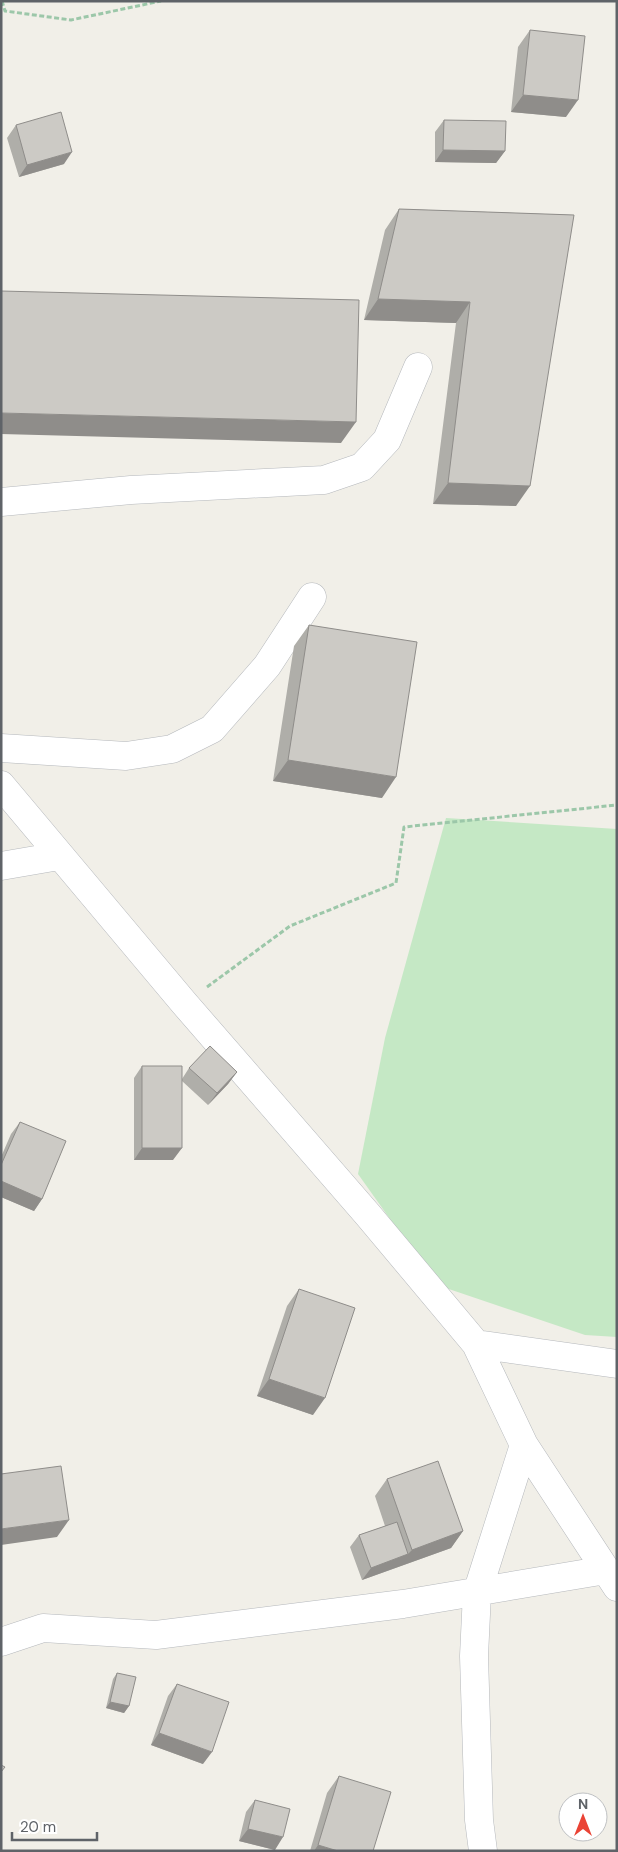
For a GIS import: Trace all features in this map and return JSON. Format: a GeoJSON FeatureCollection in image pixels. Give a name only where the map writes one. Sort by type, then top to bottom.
{"type":"FeatureCollection","features":[{"type":"Feature","properties":{"kind":"street"},"geometry":{"type":"LineString","coordinates":[[1,502],[131,490],[324,480],[362,467],[387,440],[418,367]]}},
{"type":"Feature","properties":{"kind":"street"},"geometry":{"type":"LineString","coordinates":[[1,748],[126,756],[172,748],[196,737],[212,729],[267,666],[312,597]]}},
{"type":"Feature","properties":{"kind":"street"},"geometry":{"type":"LineString","coordinates":[[1,785],[59,856],[368,1215],[476,1344],[524,1445],[611,1579],[477,1592],[403,1604],[156,1635],[43,1628],[1,1642]]}},
{"type":"Feature","properties":{"kind":"street"},"geometry":{"type":"LineString","coordinates":[[1,866],[59,856]]}},
{"type":"Feature","properties":{"kind":"street"},"geometry":{"type":"LineString","coordinates":[[476,1344],[617,1364]]}},
{"type":"Feature","properties":{"kind":"street"},"geometry":{"type":"LineString","coordinates":[[483,1851],[479,1820],[474,1656],[477,1592],[524,1445]]}},
{"type":"Feature","properties":{"kind":"path"},"geometry":{"type":"LineString","coordinates":[[2,1],[5,11],[71,20],[160,1]]}},
{"type":"Feature","properties":{"kind":"path"},"geometry":{"type":"LineString","coordinates":[[184,1003],[290,926],[396,883],[404,828],[617,805]]}},
{"type":"Feature","properties":{"kind":"green space"},"geometry":{"type":"Polygon","coordinates":[[[446,818],[617,829],[617,1337],[585,1335],[437,1285],[358,1174],[385,1038],[446,818]]]}},
{"type":"Feature","properties":{"kind":"building"},"geometry":{"type":"Polygon","coordinates":[[[530,30],[585,36],[578,100],[523,95],[530,30]]]}},
{"type":"Feature","properties":{"kind":"building"},"geometry":{"type":"Polygon","coordinates":[[[61,112],[72,152],[27,165],[16,125],[61,112]]]}},
{"type":"Feature","properties":{"kind":"building"},"geometry":{"type":"Polygon","coordinates":[[[444,120],[506,121],[505,151],[443,150],[444,120]]]}},
{"type":"Feature","properties":{"kind":"building"},"geometry":{"type":"Polygon","coordinates":[[[399,209],[574,215],[530,486],[448,483],[470,302],[378,299],[399,209]]]}},
{"type":"Feature","properties":{"kind":"building"},"geometry":{"type":"Polygon","coordinates":[[[1,291],[359,300],[356,422],[1,413],[1,291]]]}},
{"type":"Feature","properties":{"kind":"building"},"geometry":{"type":"Polygon","coordinates":[[[309,625],[417,642],[396,777],[288,760],[309,625]]]}},
{"type":"Feature","properties":{"kind":"building"},"geometry":{"type":"Polygon","coordinates":[[[210,1046],[237,1072],[217,1093],[189,1068],[210,1046]]]}},
{"type":"Feature","properties":{"kind":"building"},"geometry":{"type":"Polygon","coordinates":[[[142,1066],[182,1066],[182,1148],[142,1148],[142,1066]]]}},
{"type":"Feature","properties":{"kind":"building"},"geometry":{"type":"Polygon","coordinates":[[[20,1122],[66,1141],[42,1199],[1,1181],[1,1165],[20,1122]]]}},
{"type":"Feature","properties":{"kind":"building"},"geometry":{"type":"Polygon","coordinates":[[[299,1289],[355,1308],[325,1398],[269,1379],[299,1289]]]}},
{"type":"Feature","properties":{"kind":"building"},"geometry":{"type":"Polygon","coordinates":[[[438,1461],[463,1531],[412,1550],[387,1479],[438,1461]]]}},
{"type":"Feature","properties":{"kind":"building"},"geometry":{"type":"Polygon","coordinates":[[[61,1466],[69,1520],[1,1529],[1,1474],[61,1466]]]}},
{"type":"Feature","properties":{"kind":"building"},"geometry":{"type":"Polygon","coordinates":[[[397,1522],[408,1554],[371,1568],[359,1535],[397,1522]]]}},
{"type":"Feature","properties":{"kind":"building"},"geometry":{"type":"Polygon","coordinates":[[[117,1673],[136,1677],[129,1706],[110,1702],[117,1673]]]}},
{"type":"Feature","properties":{"kind":"building"},"geometry":{"type":"Polygon","coordinates":[[[177,1684],[229,1702],[212,1752],[159,1733],[177,1684]]]}},
{"type":"Feature","properties":{"kind":"building"},"geometry":{"type":"Polygon","coordinates":[[[339,1776],[391,1792],[373,1851],[338,1851],[318,1845],[339,1776]]]}},
{"type":"Feature","properties":{"kind":"building"},"geometry":{"type":"Polygon","coordinates":[[[255,1800],[290,1809],[283,1837],[248,1829],[255,1800]]]}}]}
